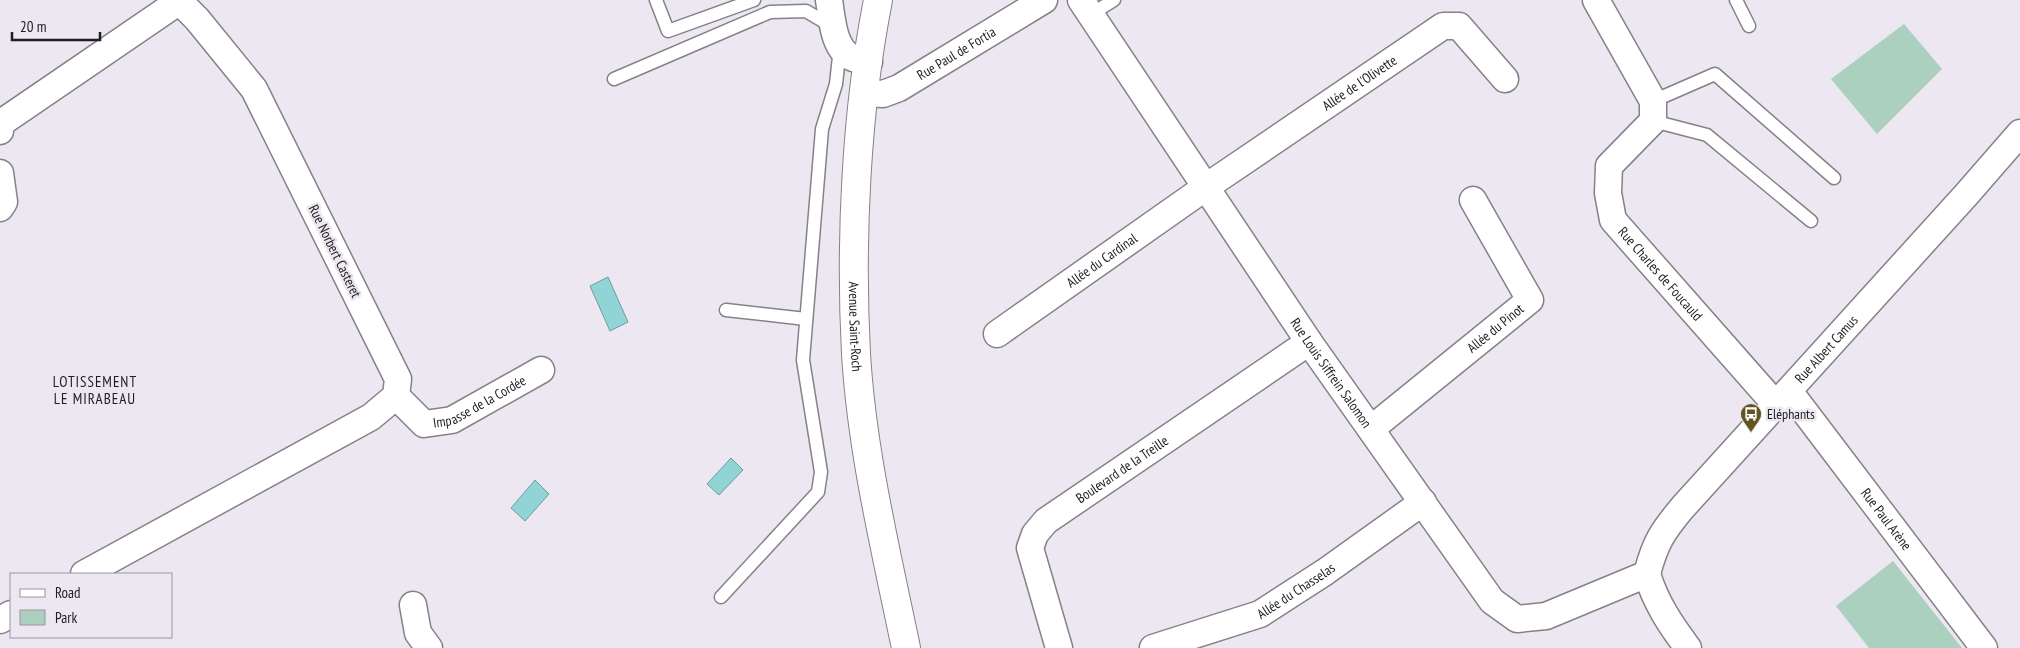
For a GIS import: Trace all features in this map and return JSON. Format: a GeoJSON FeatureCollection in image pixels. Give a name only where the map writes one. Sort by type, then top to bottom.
{"type":"FeatureCollection","features":[{"type":"Feature","properties":{"kind":"main road","name":"Avenue Saint-Roch"},"geometry":{"type":"LineString","coordinates":[[878,0],[859,150],[855,226],[856,355],[872,475],[906,648]]}},
{"type":"Feature","properties":{"kind":"street"},"geometry":{"type":"LineString","coordinates":[[829,0],[837,37],[851,58],[869,62]]}},
{"type":"Feature","properties":{"kind":"street","name":"Rue Paul de Fortia"},"geometry":{"type":"LineString","coordinates":[[866,93],[883,94],[899,88],[1044,0]]}},
{"type":"Feature","properties":{"kind":"street"},"geometry":{"type":"LineString","coordinates":[[1596,0],[1653,111]]}},
{"type":"Feature","properties":{"kind":"street","name":"Rue Norbert Casteret"},"geometry":{"type":"LineString","coordinates":[[0,131],[1,123],[180,1],[198,19],[254,89],[398,379],[396,396]]}},
{"type":"Feature","properties":{"kind":"street","name":"Rue Louis Siffrein Salomon"},"geometry":{"type":"LineString","coordinates":[[1086,7],[1310,342],[1492,601],[1517,619],[1546,616],[1647,574]]}},
{"type":"Feature","properties":{"kind":"street","name":"Allée de l'Olivette"},"geometry":{"type":"LineString","coordinates":[[1206,187],[1443,26],[1459,26],[1505,79]]}},
{"type":"Feature","properties":{"kind":"street","name":"Rue Charles de Foucauld"},"geometry":{"type":"LineString","coordinates":[[1653,111],[1609,166],[1608,193],[1613,220],[1783,398]]}},
{"type":"Feature","properties":{"kind":"street","name":"Rue Albert Camus"},"geometry":{"type":"LineString","coordinates":[[1647,574],[1653,550],[1661,533],[2020,132]]}},
{"type":"Feature","properties":{"kind":"street"},"geometry":{"type":"LineString","coordinates":[[0,173],[4,202],[0,208]]}},
{"type":"Feature","properties":{"kind":"street","name":"Allée du Cardinal"},"geometry":{"type":"LineString","coordinates":[[997,334],[1206,187]]}},
{"type":"Feature","properties":{"kind":"street","name":"Allée du Pinot"},"geometry":{"type":"LineString","coordinates":[[1371,429],[1530,300],[1472,200]]}},
{"type":"Feature","properties":{"kind":"street","name":"Boulevard de la Treille"},"geometry":{"type":"LineString","coordinates":[[1059,648],[1030,548],[1035,534],[1046,521],[1310,342]]}},
{"type":"Feature","properties":{"kind":"street","name":"Impasse de la Cordée"},"geometry":{"type":"LineString","coordinates":[[396,396],[424,424],[452,420],[542,370]]}},
{"type":"Feature","properties":{"kind":"street"},"geometry":{"type":"LineString","coordinates":[[86,573],[371,416],[396,396]]}},
{"type":"Feature","properties":{"kind":"street","name":"Rue Paul Arène"},"geometry":{"type":"LineString","coordinates":[[1783,398],[1984,648]]}},
{"type":"Feature","properties":{"kind":"street","name":"Allée du Chasselas"},"geometry":{"type":"LineString","coordinates":[[1153,648],[1260,614],[1324,572],[1423,502]]}},
{"type":"Feature","properties":{"kind":"street"},"geometry":{"type":"LineString","coordinates":[[1647,574],[1653,594],[1663,614],[1688,648]]}},
{"type":"Feature","properties":{"kind":"street"},"geometry":{"type":"LineString","coordinates":[[413,605],[418,633],[429,648]]}},
{"type":"Feature","properties":{"kind":"lane"},"geometry":{"type":"LineString","coordinates":[[656,0],[668,30],[754,0]]}},
{"type":"Feature","properties":{"kind":"lane"},"geometry":{"type":"LineString","coordinates":[[1086,7],[1114,0]]}},
{"type":"Feature","properties":{"kind":"lane"},"geometry":{"type":"LineString","coordinates":[[1736,0],[1749,26]]}},
{"type":"Feature","properties":{"kind":"lane"},"geometry":{"type":"LineString","coordinates":[[614,79],[770,12],[806,11],[837,37],[836,84],[822,129],[802,360],[821,472],[818,492],[721,597]]}},
{"type":"Feature","properties":{"kind":"lane"},"geometry":{"type":"LineString","coordinates":[[1653,111],[1715,74],[1834,178]]}},
{"type":"Feature","properties":{"kind":"lane"},"geometry":{"type":"LineString","coordinates":[[1653,111],[1707,135],[1811,221]]}},
{"type":"Feature","properties":{"kind":"lane"},"geometry":{"type":"LineString","coordinates":[[726,310],[806,319]]}},
{"type":"Feature","properties":{"kind":"green space"},"geometry":{"type":"Polygon","coordinates":[[[1904,24],[1942,69],[1877,134],[1831,79],[1904,24]]]}},
{"type":"Feature","properties":{"kind":"green space"},"geometry":{"type":"Polygon","coordinates":[[[1893,561],[1962,648],[1869,648],[1836,606],[1893,561]]]}},
{"type":"Feature","properties":{"kind":"water"},"geometry":{"type":"Polygon","coordinates":[[[608,277],[628,322],[610,331],[590,286],[608,277]]]}},
{"type":"Feature","properties":{"kind":"water"},"geometry":{"type":"Polygon","coordinates":[[[731,458],[743,470],[719,495],[707,484],[731,458]]]}},
{"type":"Feature","properties":{"kind":"water"},"geometry":{"type":"Polygon","coordinates":[[[535,480],[549,494],[525,521],[511,508],[535,480]]]}},
{"type":"Feature","properties":{"kind":"place","name":"Eléphants"},"geometry":{"type":"Point","coordinates":[1751,433]}},
{"type":"Feature","properties":{"kind":"district","name":"LOTISSEMENT LE MIRABEAU"},"geometry":{"type":"Point","coordinates":[95,390]}}]}
